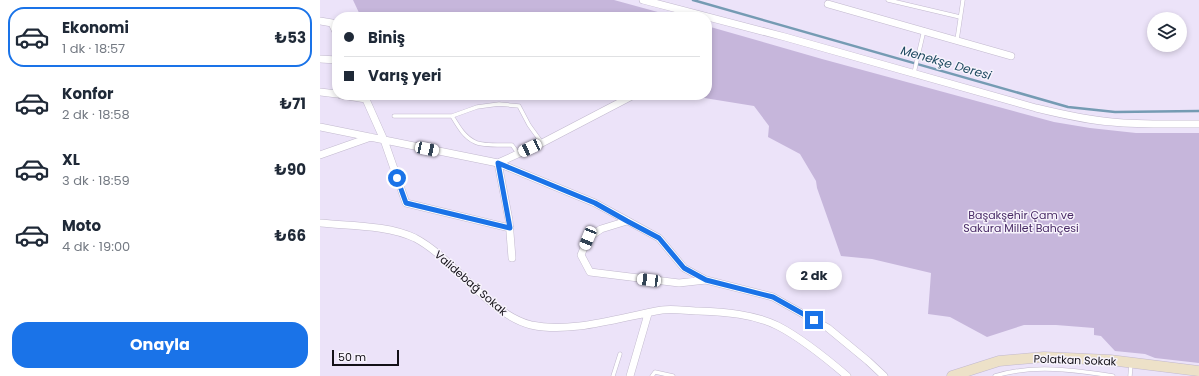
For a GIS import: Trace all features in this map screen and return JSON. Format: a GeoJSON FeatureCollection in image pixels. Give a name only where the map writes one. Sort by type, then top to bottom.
{"type":"FeatureCollection","features":[{"type":"Feature","properties":{"kind":"street"},"geometry":{"type":"LineString","coordinates":[[643,0],[689,12]]}},
{"type":"Feature","properties":{"kind":"street"},"geometry":{"type":"LineString","coordinates":[[828,4],[924,30],[1011,56]]}},
{"type":"Feature","properties":{"kind":"street"},"geometry":{"type":"LineString","coordinates":[[712,18],[785,37],[1036,108],[1076,117],[1111,122],[1141,124],[1199,124]]}},
{"type":"Feature","properties":{"kind":"street"},"geometry":{"type":"LineString","coordinates":[[320,21],[332,23]]}},
{"type":"Feature","properties":{"kind":"street"},"geometry":{"type":"LineString","coordinates":[[320,58],[332,59]]}},
{"type":"Feature","properties":{"kind":"street"},"geometry":{"type":"LineString","coordinates":[[320,92],[332,93]]}},
{"type":"Feature","properties":{"kind":"street"},"geometry":{"type":"LineString","coordinates":[[366,100],[384,140],[406,203],[510,228]]}},
{"type":"Feature","properties":{"kind":"street"},"geometry":{"type":"LineString","coordinates":[[498,163],[542,143],[624,100]]}},
{"type":"Feature","properties":{"kind":"street"},"geometry":{"type":"LineString","coordinates":[[320,127],[498,163],[595,203],[659,238],[684,268],[706,280],[773,297],[828,328],[884,376]]}},
{"type":"Feature","properties":{"kind":"street"},"geometry":{"type":"LineString","coordinates":[[320,155],[371,137]]}},
{"type":"Feature","properties":{"kind":"street"},"geometry":{"type":"LineString","coordinates":[[498,163],[510,228],[512,258]]}},
{"type":"Feature","properties":{"kind":"street"},"geometry":{"type":"LineString","coordinates":[[627,221],[601,229],[588,238],[581,255],[590,272],[679,283],[706,280]]}},
{"type":"Feature","properties":{"kind":"street","name":"Validebağ Sokak"},"geometry":{"type":"LineString","coordinates":[[320,224],[379,228],[401,232],[415,238],[435,251],[491,303],[512,318],[529,324],[548,328],[589,325],[664,310],[710,311],[752,317],[777,326],[822,356],[847,376]]}},
{"type":"Feature","properties":{"kind":"street"},"geometry":{"type":"LineString","coordinates":[[630,376],[648,314]]}},
{"type":"Feature","properties":{"kind":"street","name":"Polatkan Sokak"},"geometry":{"type":"LineString","coordinates":[[952,376],[1000,361],[1044,357],[1110,360],[1199,371]]}},
{"type":"Feature","properties":{"kind":"lane"},"geometry":{"type":"LineString","coordinates":[[888,0],[960,17]]}},
{"type":"Feature","properties":{"kind":"lane"},"geometry":{"type":"LineString","coordinates":[[957,40],[963,0]]}},
{"type":"Feature","properties":{"kind":"lane"},"geometry":{"type":"LineString","coordinates":[[914,74],[924,30]]}},
{"type":"Feature","properties":{"kind":"lane"},"geometry":{"type":"LineString","coordinates":[[394,116],[452,116],[478,107],[499,104],[519,106],[529,125],[542,143]]}},
{"type":"Feature","properties":{"kind":"lane"},"geometry":{"type":"LineString","coordinates":[[452,116],[460,130],[475,142],[512,145],[519,154]]}},
{"type":"Feature","properties":{"kind":"lane"},"geometry":{"type":"LineString","coordinates":[[613,376],[620,354]]}},
{"type":"Feature","properties":{"kind":"lane"},"geometry":{"type":"LineString","coordinates":[[1130,376],[1132,363]]}},
{"type":"Feature","properties":{"kind":"lane"},"geometry":{"type":"LineString","coordinates":[[995,376],[1004,373],[1029,370],[1072,370],[1113,376]]}},
{"type":"Feature","properties":{"kind":"lane"},"geometry":{"type":"LineString","coordinates":[[652,376],[654,372],[673,376]]}},
{"type":"Feature","properties":{"kind":"green space"},"geometry":{"type":"Polygon","coordinates":[[[353,0],[614,0],[658,12],[359,12],[353,0]]]}},
{"type":"Feature","properties":{"kind":"green space","name":"Başakşehir Çam ve Sakura Millet Bahçesi"},"geometry":{"type":"Polygon","coordinates":[[[712,27],[1054,122],[1136,133],[1199,133],[1199,363],[1155,358],[1145,354],[1115,351],[1101,336],[1094,335],[1094,328],[1056,325],[1024,325],[987,337],[950,317],[928,314],[931,273],[872,259],[841,256],[817,188],[816,181],[800,154],[768,137],[769,126],[754,106],[712,99],[712,27]]]}},
{"type":"Feature","properties":{"kind":"waterway","name":"Menekşe Deresi"},"geometry":{"type":"LineString","coordinates":[[693,0],[1068,107],[1115,112],[1199,111]]}},
{"type":"Feature","properties":{"kind":"route"},"geometry":{"type":"LineString","coordinates":[[397,178],[406,203],[510,228],[498,163],[595,203],[659,238],[684,268],[706,280],[773,297],[814,320]]}}]}
